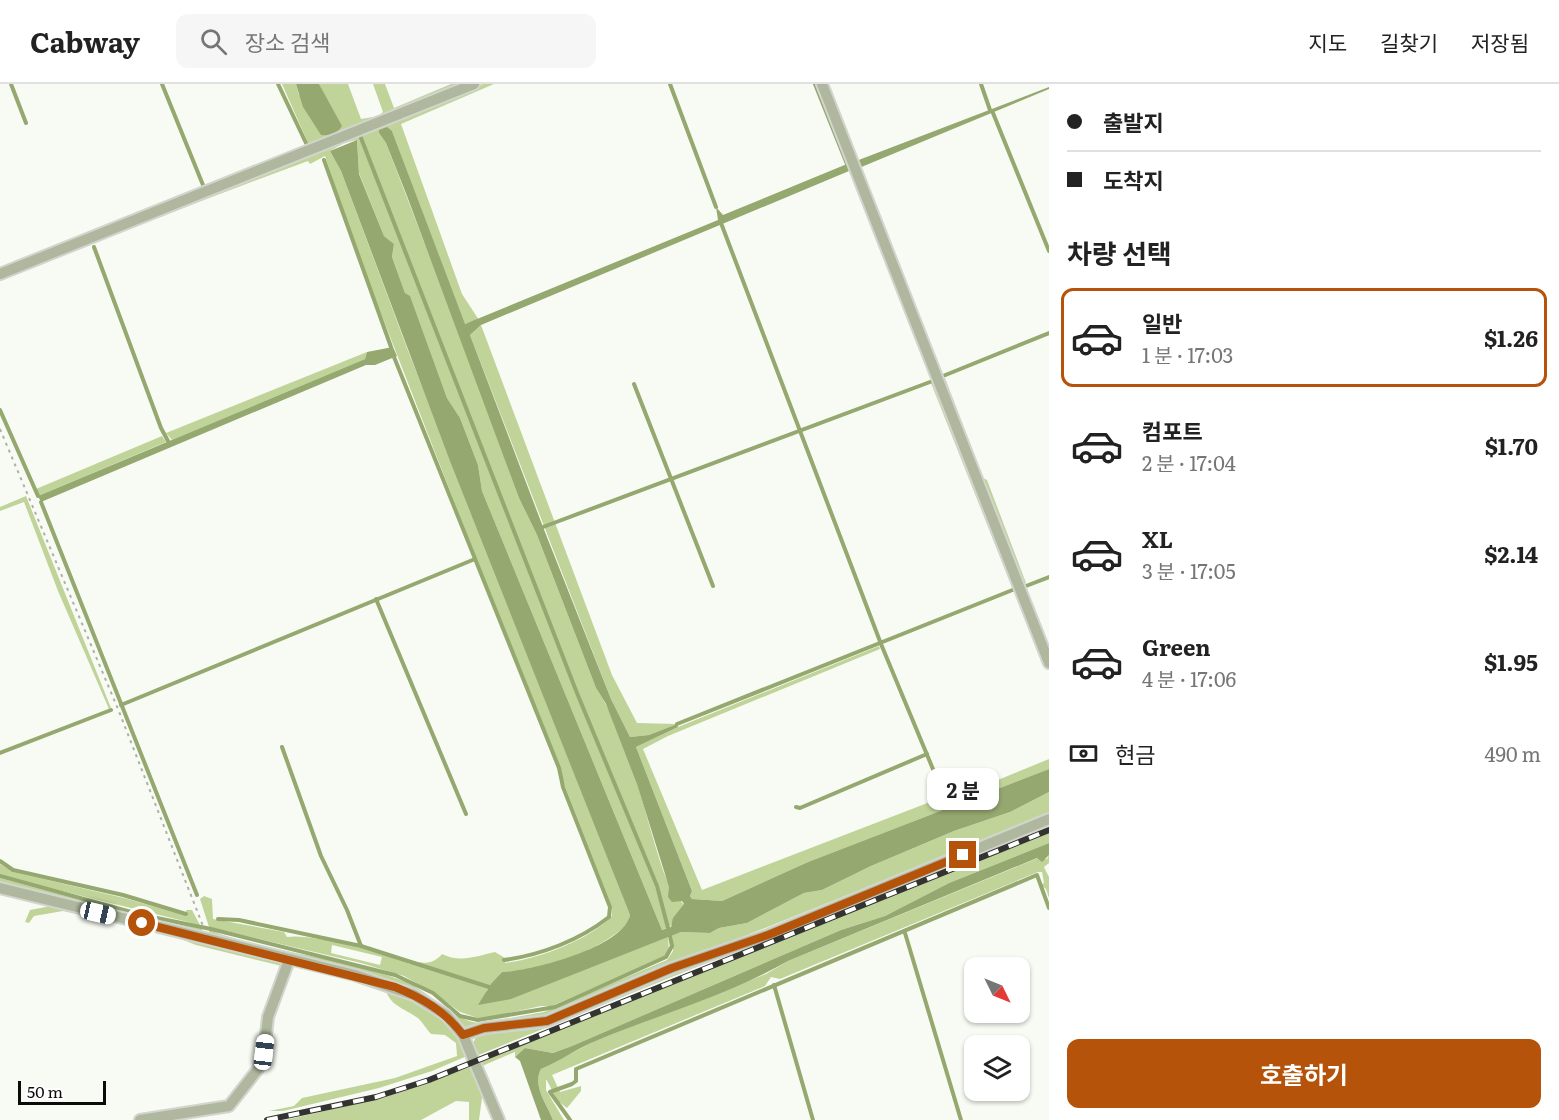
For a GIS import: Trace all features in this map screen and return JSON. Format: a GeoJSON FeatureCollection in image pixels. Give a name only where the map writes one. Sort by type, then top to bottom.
{"type":"FeatureCollection","features":[{"type":"Feature","properties":{"kind":"street"},"geometry":{"type":"LineString","coordinates":[[0,274],[474,84]]}},
{"type":"Feature","properties":{"kind":"street"},"geometry":{"type":"LineString","coordinates":[[822,84],[1049,663]]}},
{"type":"Feature","properties":{"kind":"street"},"geometry":{"type":"LineString","coordinates":[[463,1035],[484,1028],[547,1021],[672,968],[768,935],[1049,819]]}},
{"type":"Feature","properties":{"kind":"street"},"geometry":{"type":"LineString","coordinates":[[0,888],[355,975],[414,995],[446,1015],[463,1035],[498,1120]]}},
{"type":"Feature","properties":{"kind":"street"},"geometry":{"type":"LineString","coordinates":[[140,1120],[229,1106],[258,1069],[264,1052],[268,1017],[289,960]]}},
{"type":"Feature","properties":{"kind":"path"},"geometry":{"type":"LineString","coordinates":[[0,429],[118,709],[208,938]]}},
{"type":"Feature","properties":{"kind":"shaded area"},"geometry":{"type":"Polygon","coordinates":[[[282,84],[296,84],[299,95],[323,93],[319,84],[348,84],[361,119],[379,116],[383,112],[373,84],[385,84],[394,108],[451,84],[464,84],[0,271],[0,267],[309,145],[282,84]]]}},
{"type":"Feature","properties":{"kind":"shaded area"},"geometry":{"type":"Polygon","coordinates":[[[296,84],[319,84],[342,126],[336,133],[321,135],[303,107],[296,84]]]}},
{"type":"Feature","properties":{"kind":"shaded area"},"geometry":{"type":"Polygon","coordinates":[[[483,84],[494,84],[401,124],[462,294],[479,320],[464,324],[392,131],[379,133],[386,143],[471,364],[519,498],[537,535],[596,688],[628,755],[664,873],[670,887],[684,905],[669,928],[658,885],[578,691],[360,135],[575,692],[655,886],[667,928],[662,930],[482,491],[478,465],[460,418],[447,398],[410,297],[405,293],[392,257],[394,244],[384,236],[359,173],[357,140],[344,143],[330,151],[341,171],[407,348],[630,915],[628,924],[601,943],[553,964],[502,972],[486,991],[534,989],[668,937],[669,951],[665,956],[552,1006],[541,1006],[481,1019],[460,1012],[434,993],[404,976],[361,963],[209,927],[200,899],[204,896],[212,899],[213,919],[284,932],[287,937],[313,938],[349,945],[410,964],[412,961],[425,963],[432,961],[442,954],[462,958],[495,952],[505,958],[505,963],[562,947],[590,933],[612,916],[612,907],[359,257],[325,156],[310,164],[308,161],[0,281],[0,278],[483,84]],[[332,945],[331,953],[380,965],[382,957],[332,945]]]}},
{"type":"Feature","properties":{"kind":"shaded area"},"geometry":{"type":"Polygon","coordinates":[[[1049,87],[1049,89],[859,168],[856,161],[1049,87]]]}},
{"type":"Feature","properties":{"kind":"shaded area"},"geometry":{"type":"Polygon","coordinates":[[[387,127],[392,131],[465,324],[718,220],[716,207],[723,215],[847,164],[849,171],[481,325],[470,335],[611,699],[630,737],[649,735],[677,724],[678,727],[636,747],[692,891],[690,896],[692,899],[722,901],[808,862],[1049,769],[1049,792],[1010,812],[954,831],[871,866],[822,890],[804,893],[747,923],[719,928],[710,933],[681,932],[511,999],[478,1005],[491,984],[502,972],[554,962],[595,947],[624,927],[630,915],[450,461],[341,171],[330,151],[357,140],[359,174],[384,236],[394,244],[392,257],[405,293],[410,296],[447,398],[460,418],[478,465],[482,491],[662,930],[671,927],[673,918],[684,904],[682,901],[672,902],[668,897],[669,887],[637,784],[606,704],[596,688],[537,535],[519,498],[407,196],[386,143],[379,133],[379,130],[387,127]]]}},
{"type":"Feature","properties":{"kind":"shaded area"},"geometry":{"type":"Polygon","coordinates":[[[481,325],[612,675],[637,723],[677,724],[649,735],[630,737],[611,699],[470,335],[481,325]]]}},
{"type":"Feature","properties":{"kind":"shaded area"},"geometry":{"type":"Polygon","coordinates":[[[393,347],[397,356],[375,365],[366,365],[41,502],[38,496],[365,359],[367,352],[393,347]]]}},
{"type":"Feature","properties":{"kind":"shaded area"},"geometry":{"type":"Polygon","coordinates":[[[367,352],[365,359],[172,440],[166,433],[367,352]]]}},
{"type":"Feature","properties":{"kind":"shaded area"},"geometry":{"type":"Polygon","coordinates":[[[945,378],[1026,583],[1022,584],[940,380],[945,378]]]}},
{"type":"Feature","properties":{"kind":"shaded area"},"geometry":{"type":"Polygon","coordinates":[[[935,382],[1016,586],[1012,587],[931,383],[935,382]]]}},
{"type":"Feature","properties":{"kind":"shaded area"},"geometry":{"type":"Polygon","coordinates":[[[162,436],[166,442],[38,496],[36,489],[162,436]]]}},
{"type":"Feature","properties":{"kind":"shaded area"},"geometry":{"type":"Polygon","coordinates":[[[26,496],[111,708],[109,709],[58,591],[24,502],[0,511],[0,507],[26,496]]]}},
{"type":"Feature","properties":{"kind":"shaded area"},"geometry":{"type":"Polygon","coordinates":[[[879,646],[880,649],[668,736],[643,749],[702,890],[943,797],[945,801],[949,800],[1049,759],[1049,769],[808,862],[722,901],[692,899],[690,896],[692,891],[636,747],[678,727],[879,646]]]}},
{"type":"Feature","properties":{"kind":"shaded area"},"geometry":{"type":"Polygon","coordinates":[[[1049,792],[1049,814],[543,1017],[467,1029],[432,999],[452,1013],[471,1022],[482,1023],[544,1012],[667,960],[673,951],[672,935],[681,932],[710,933],[719,928],[747,923],[804,893],[822,890],[871,866],[954,831],[1010,812],[1049,792]]]}},
{"type":"Feature","properties":{"kind":"shaded area"},"geometry":{"type":"Polygon","coordinates":[[[1049,832],[1049,843],[949,883],[885,916],[841,930],[572,1046],[553,1053],[525,1048],[515,1057],[515,1052],[482,1066],[480,1062],[1049,832]]]}},
{"type":"Feature","properties":{"kind":"shaded area"},"geometry":{"type":"Polygon","coordinates":[[[1049,843],[1049,855],[1042,862],[1037,858],[788,961],[719,994],[598,1040],[541,1069],[539,1088],[553,1120],[541,1120],[520,1061],[515,1057],[525,1048],[553,1053],[572,1046],[841,930],[885,916],[949,883],[1049,843]]]}},
{"type":"Feature","properties":{"kind":"shaded area"},"geometry":{"type":"Polygon","coordinates":[[[1049,855],[1049,863],[1044,867],[1049,877],[1049,898],[1046,889],[1041,885],[1044,883],[1042,872],[1038,872],[780,979],[771,977],[765,986],[552,1075],[560,1092],[581,1086],[581,1091],[567,1108],[558,1101],[546,1079],[546,1090],[564,1120],[553,1120],[539,1088],[541,1069],[595,1041],[766,974],[788,961],[1038,858],[1047,859],[1049,855]]]}},
{"type":"Feature","properties":{"kind":"shaded area"},"geometry":{"type":"Polygon","coordinates":[[[0,864],[13,872],[124,898],[187,916],[186,910],[192,910],[200,925],[13,879],[0,874],[0,864]]]}},
{"type":"Feature","properties":{"kind":"shaded area"},"geometry":{"type":"Polygon","coordinates":[[[0,878],[150,919],[202,929],[202,932],[0,885],[0,878]]]}},
{"type":"Feature","properties":{"kind":"shaded area"},"geometry":{"type":"Polygon","coordinates":[[[51,906],[283,962],[282,966],[196,945],[176,937],[63,911],[34,916],[29,923],[25,922],[30,910],[51,906]]]}},
{"type":"Feature","properties":{"kind":"shaded area"},"geometry":{"type":"Polygon","coordinates":[[[209,930],[258,945],[333,960],[382,973],[416,987],[430,997],[366,972],[210,935],[209,930]]]}},
{"type":"Feature","properties":{"kind":"shaded area"},"geometry":{"type":"Polygon","coordinates":[[[751,945],[476,1056],[473,1043],[478,1033],[520,1025],[751,945]]]}},
{"type":"Feature","properties":{"kind":"shaded area"},"geometry":{"type":"Polygon","coordinates":[[[385,988],[415,998],[454,1027],[467,1056],[432,1071],[379,1088],[283,1111],[269,1111],[294,1106],[302,1098],[395,1078],[457,1056],[456,1043],[445,1035],[431,1034],[419,1019],[390,999],[385,988]]]}},
{"type":"Feature","properties":{"kind":"shaded area"},"geometry":{"type":"Polygon","coordinates":[[[473,1066],[483,1090],[479,1120],[469,1120],[469,1102],[456,1101],[421,1120],[285,1120],[386,1097],[473,1066]]]}},
{"type":"Feature","properties":{"kind":"waterway"},"geometry":{"type":"LineString","coordinates":[[11,84],[26,123]]}},
{"type":"Feature","properties":{"kind":"waterway"},"geometry":{"type":"LineString","coordinates":[[162,84],[203,185]]}},
{"type":"Feature","properties":{"kind":"waterway"},"geometry":{"type":"LineString","coordinates":[[278,84],[306,143]]}},
{"type":"Feature","properties":{"kind":"waterway"},"geometry":{"type":"LineString","coordinates":[[670,84],[716,207]]}},
{"type":"Feature","properties":{"kind":"waterway"},"geometry":{"type":"LineString","coordinates":[[815,84],[847,164]]}},
{"type":"Feature","properties":{"kind":"waterway"},"geometry":{"type":"LineString","coordinates":[[981,84],[990,110]]}},
{"type":"Feature","properties":{"kind":"waterway"},"geometry":{"type":"LineString","coordinates":[[993,113],[1049,251]]}},
{"type":"Feature","properties":{"kind":"waterway"},"geometry":{"type":"LineString","coordinates":[[361,138],[577,693],[657,886],[668,928]]}},
{"type":"Feature","properties":{"kind":"waterway"},"geometry":{"type":"LineString","coordinates":[[324,160],[391,347]]}},
{"type":"Feature","properties":{"kind":"waterway"},"geometry":{"type":"LineString","coordinates":[[721,223],[881,644],[945,798]]}},
{"type":"Feature","properties":{"kind":"waterway"},"geometry":{"type":"LineString","coordinates":[[94,247],[161,428],[168,441]]}},
{"type":"Feature","properties":{"kind":"waterway"},"geometry":{"type":"LineString","coordinates":[[943,376],[1049,333]]}},
{"type":"Feature","properties":{"kind":"waterway"},"geometry":{"type":"LineString","coordinates":[[394,357],[559,768],[563,787],[610,907],[609,917],[586,933],[546,950],[504,960]]}},
{"type":"Feature","properties":{"kind":"waterway"},"geometry":{"type":"LineString","coordinates":[[543,527],[930,382]]}},
{"type":"Feature","properties":{"kind":"waterway"},"geometry":{"type":"LineString","coordinates":[[634,384],[713,586]]}},
{"type":"Feature","properties":{"kind":"waterway"},"geometry":{"type":"LineString","coordinates":[[0,410],[38,496]]}},
{"type":"Feature","properties":{"kind":"waterway"},"geometry":{"type":"LineString","coordinates":[[41,502],[197,895]]}},
{"type":"Feature","properties":{"kind":"waterway"},"geometry":{"type":"LineString","coordinates":[[121,705],[475,559]]}},
{"type":"Feature","properties":{"kind":"waterway"},"geometry":{"type":"LineString","coordinates":[[1026,586],[1049,577]]}},
{"type":"Feature","properties":{"kind":"waterway"},"geometry":{"type":"LineString","coordinates":[[677,724],[1015,589]]}},
{"type":"Feature","properties":{"kind":"waterway"},"geometry":{"type":"LineString","coordinates":[[376,599],[466,814]]}},
{"type":"Feature","properties":{"kind":"waterway"},"geometry":{"type":"LineString","coordinates":[[0,753],[111,710]]}},
{"type":"Feature","properties":{"kind":"waterway"},"geometry":{"type":"LineString","coordinates":[[282,747],[321,856],[347,910],[361,946]]}},
{"type":"Feature","properties":{"kind":"waterway"},"geometry":{"type":"LineString","coordinates":[[796,807],[800,808],[927,754]]}},
{"type":"Feature","properties":{"kind":"waterway"},"geometry":{"type":"LineString","coordinates":[[0,861],[13,870],[123,895],[186,914]]}},
{"type":"Feature","properties":{"kind":"waterway"},"geometry":{"type":"LineString","coordinates":[[570,1120],[550,1092],[576,1081],[576,1069],[1037,875],[1049,908]]}},
{"type":"Feature","properties":{"kind":"waterway"},"geometry":{"type":"LineString","coordinates":[[0,876],[142,915],[211,929],[395,975],[433,993],[460,1016],[478,1020],[555,1007],[666,957],[672,946],[670,936]]}},
{"type":"Feature","properties":{"kind":"waterway"},"geometry":{"type":"LineString","coordinates":[[218,919],[239,920],[361,946],[489,987]]}},
{"type":"Feature","properties":{"kind":"waterway"},"geometry":{"type":"LineString","coordinates":[[905,933],[961,1120]]}},
{"type":"Feature","properties":{"kind":"waterway"},"geometry":{"type":"LineString","coordinates":[[774,985],[813,1120]]}},
{"type":"Feature","properties":{"kind":"railway"},"geometry":{"type":"LineString","coordinates":[[267,1120],[376,1097],[429,1080],[1049,830]]}},
{"type":"Feature","properties":{"kind":"route"},"geometry":{"type":"LineString","coordinates":[[142,923],[355,975],[395,987],[432,1005],[446,1015],[463,1035],[484,1028],[547,1021],[672,968],[768,935],[963,855]]}}]}
